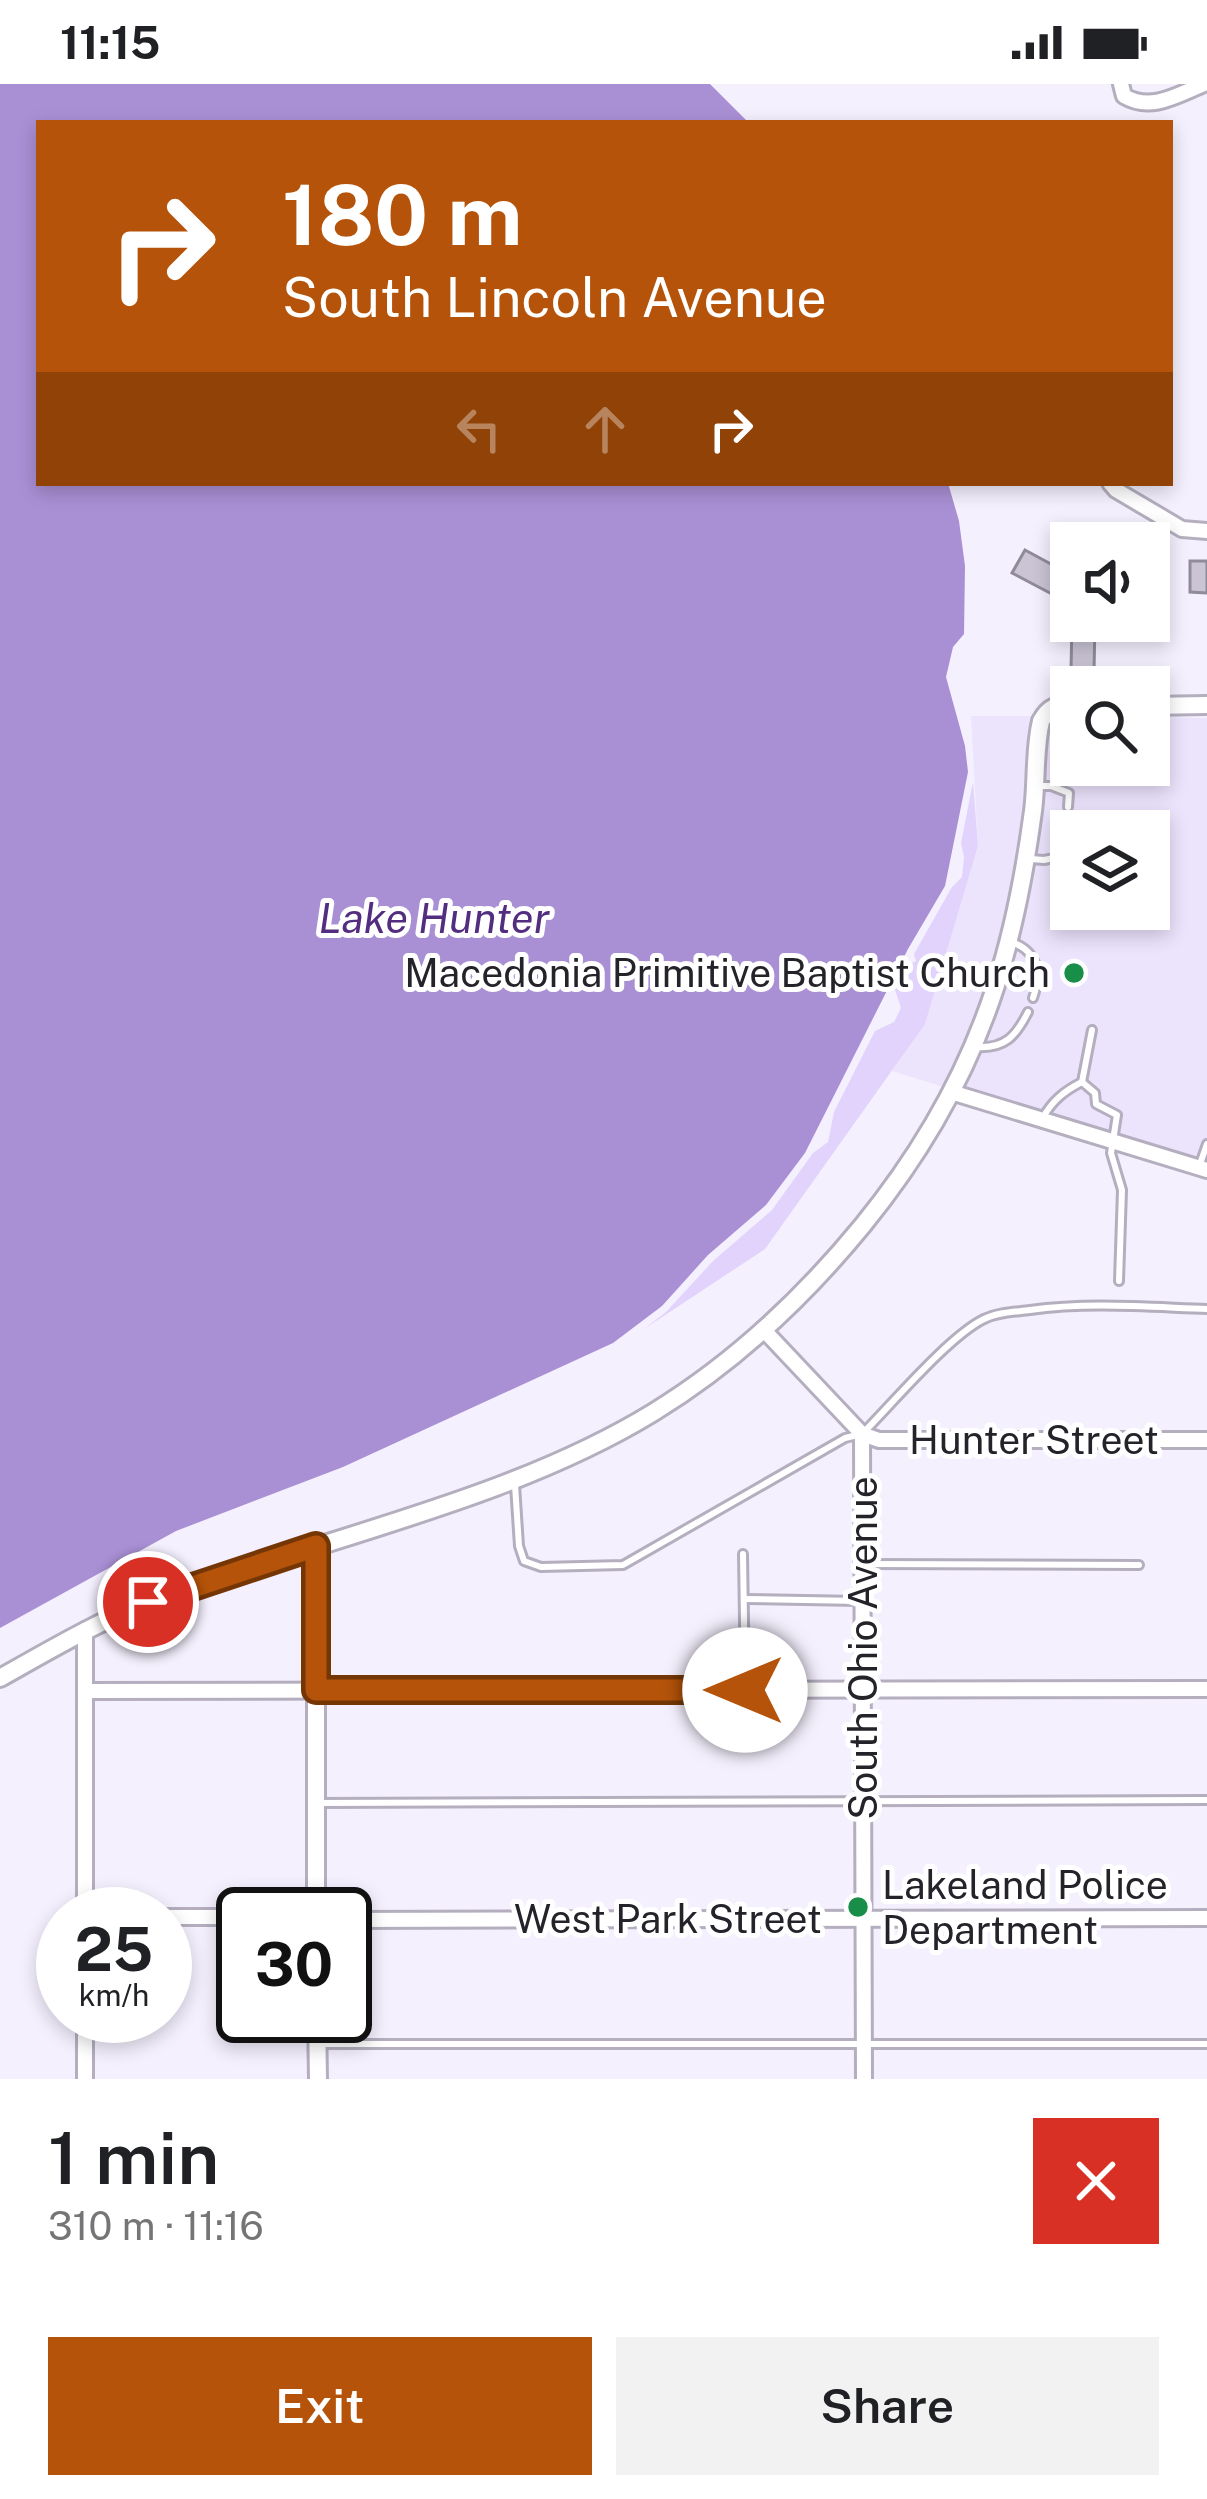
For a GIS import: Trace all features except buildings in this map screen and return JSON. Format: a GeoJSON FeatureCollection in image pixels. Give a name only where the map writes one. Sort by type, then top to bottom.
{"type":"FeatureCollection","features":[{"type":"Feature","properties":{"kind":"street"},"geometry":{"type":"LineString","coordinates":[[1121,84],[1124,97],[1137,104],[1158,103],[1204,84]]}},
{"type":"Feature","properties":{"kind":"street"},"geometry":{"type":"LineString","coordinates":[[1113,486],[1182,529],[1207,531]]}},
{"type":"Feature","properties":{"kind":"street"},"geometry":{"type":"LineString","coordinates":[[1170,706],[1207,705]]}},
{"type":"Feature","properties":{"kind":"street"},"geometry":{"type":"LineString","coordinates":[[0,1678],[85,1630],[148,1602],[514,1478],[584,1449],[692,1387],[794,1303],[892,1189],[973,1047],[1022,892],[1041,721],[1050,708]]}},
{"type":"Feature","properties":{"kind":"street"},"geometry":{"type":"LineString","coordinates":[[951,1092],[1203,1169]]}},
{"type":"Feature","properties":{"kind":"street","name":"Hunter Street"},"geometry":{"type":"LineString","coordinates":[[763,1329],[862,1434],[879,1440],[1207,1440]]}},
{"type":"Feature","properties":{"kind":"street","name":"South Ohio Avenue"},"geometry":{"type":"LineString","coordinates":[[862,1434],[864,2079]]}},
{"type":"Feature","properties":{"kind":"street"},"geometry":{"type":"LineString","coordinates":[[316,1546],[316,1887]]}},
{"type":"Feature","properties":{"kind":"street"},"geometry":{"type":"LineString","coordinates":[[85,1630],[85,1887]]}},
{"type":"Feature","properties":{"kind":"street"},"geometry":{"type":"LineString","coordinates":[[85,1691],[1207,1689]]}},
{"type":"Feature","properties":{"kind":"street","name":"West Park Street"},"geometry":{"type":"LineString","coordinates":[[372,1920],[1207,1918]]}},
{"type":"Feature","properties":{"kind":"street"},"geometry":{"type":"LineString","coordinates":[[85,2043],[85,2079]]}},
{"type":"Feature","properties":{"kind":"street"},"geometry":{"type":"LineString","coordinates":[[317,2044],[318,2079]]}},
{"type":"Feature","properties":{"kind":"lane"},"geometry":{"type":"LineString","coordinates":[[1035,786],[1069,793],[1068,807]]}},
{"type":"Feature","properties":{"kind":"lane"},"geometry":{"type":"LineString","coordinates":[[1026,858],[1050,859]]}},
{"type":"Feature","properties":{"kind":"lane"},"geometry":{"type":"LineString","coordinates":[[1009,941],[1023,946],[1040,973],[1033,998]]}},
{"type":"Feature","properties":{"kind":"lane"},"geometry":{"type":"LineString","coordinates":[[973,1047],[1010,1041],[1028,1012]]}},
{"type":"Feature","properties":{"kind":"lane"},"geometry":{"type":"LineString","coordinates":[[1042,1120],[1049,1105],[1082,1082],[1092,1030]]}},
{"type":"Feature","properties":{"kind":"lane"},"geometry":{"type":"LineString","coordinates":[[1082,1082],[1095,1093],[1096,1104],[1117,1114],[1112,1164],[1122,1190],[1119,1281]]}},
{"type":"Feature","properties":{"kind":"lane"},"geometry":{"type":"LineString","coordinates":[[1203,1169],[1207,1144]]}},
{"type":"Feature","properties":{"kind":"lane"},"geometry":{"type":"LineString","coordinates":[[514,1478],[524,1561],[541,1567],[611,1567],[636,1559],[845,1438],[862,1434],[981,1320],[1049,1307],[1207,1310]]}},
{"type":"Feature","properties":{"kind":"lane"},"geometry":{"type":"LineString","coordinates":[[743,1554],[745,1690]]}},
{"type":"Feature","properties":{"kind":"lane"},"geometry":{"type":"LineString","coordinates":[[862,1564],[1138,1565]]}},
{"type":"Feature","properties":{"kind":"lane"},"geometry":{"type":"LineString","coordinates":[[744,1599],[861,1601]]}},
{"type":"Feature","properties":{"kind":"lane"},"geometry":{"type":"LineString","coordinates":[[316,1803],[1207,1800]]}},
{"type":"Feature","properties":{"kind":"lane"},"geometry":{"type":"LineString","coordinates":[[317,2044],[1207,2044]]}},
{"type":"Feature","properties":{"kind":"shaded area"},"geometry":{"type":"Polygon","coordinates":[[[971,716],[1034,716],[1022,847],[1013,889],[987,987],[944,1087],[892,1071],[925,1023],[978,846],[971,716]]]}},
{"type":"Feature","properties":{"kind":"shaded area"},"geometry":{"type":"Polygon","coordinates":[[[1170,717],[1207,718],[1207,1160],[963,1086],[1016,948],[1038,849],[1050,723],[1050,786],[1170,786],[1170,717]]]}},
{"type":"Feature","properties":{"kind":"shaded area"},"geometry":{"type":"Polygon","coordinates":[[[973,782],[978,846],[925,1024],[765,1249],[644,1329],[772,1210],[813,1153],[828,1142],[834,1112],[875,1031],[894,1022],[901,1008],[895,990],[962,877],[961,843],[973,782]]]}},
{"type":"Feature","properties":{"kind":"water","name":"Lake Hunter"},"geometry":{"type":"Polygon","coordinates":[[[0,84],[710,84],[746,120],[36,120],[36,486],[949,486],[965,566],[964,634],[953,647],[946,677],[968,772],[945,886],[805,1153],[766,1205],[708,1255],[662,1306],[613,1343],[343,1467],[176,1531],[0,1628],[0,84]]]}},
{"type":"Feature","properties":{"kind":"place","name":"Macedonia Primitive Baptist Church"},"geometry":{"type":"Point","coordinates":[1074,973]}},
{"type":"Feature","properties":{"kind":"place","name":"Lakeland Police Department"},"geometry":{"type":"Point","coordinates":[858,1907]}},
{"type":"Feature","properties":{"kind":"route"},"geometry":{"type":"LineString","coordinates":[[148,1602],[316,1546],[316,1690],[745,1690]]}}]}
